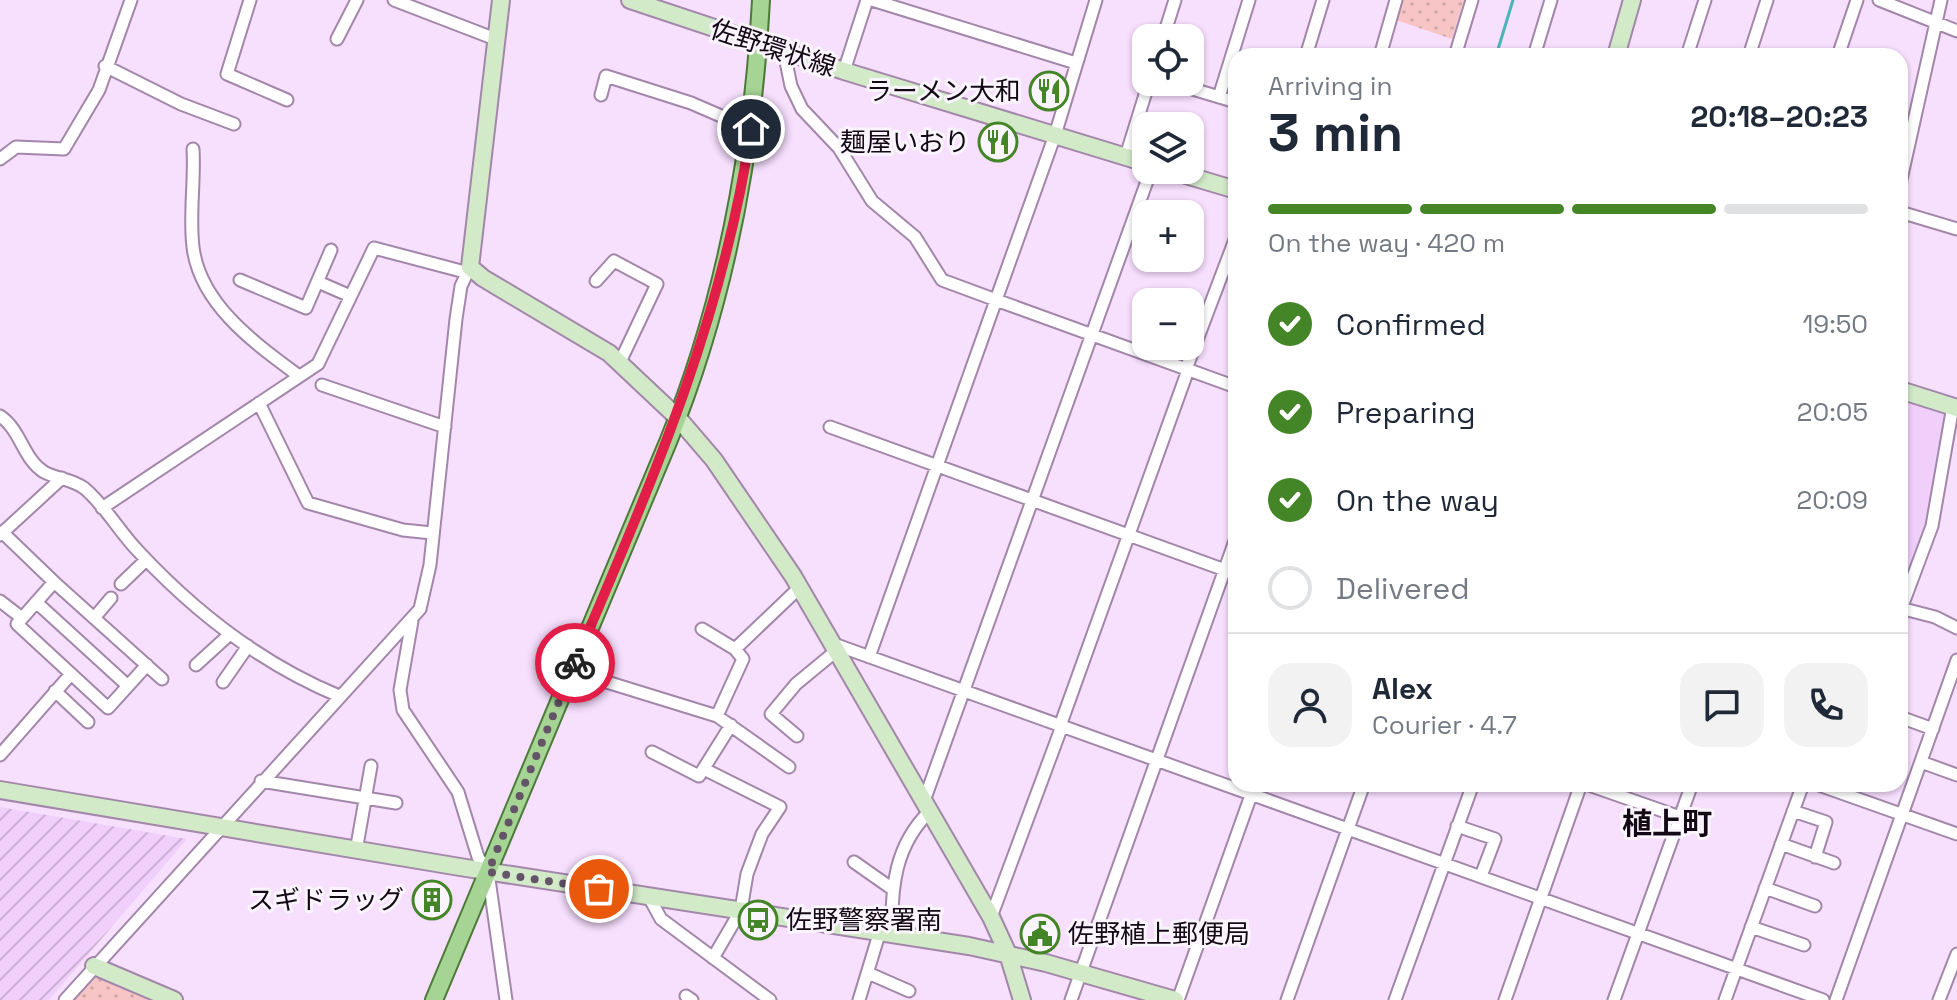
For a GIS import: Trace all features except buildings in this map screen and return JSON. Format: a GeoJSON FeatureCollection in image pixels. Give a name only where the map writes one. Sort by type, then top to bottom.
{"type":"FeatureCollection","features":[{"type":"Feature","properties":{"kind":"main road"},"geometry":{"type":"LineString","coordinates":[[434,1000],[678,418],[719,293],[751,129],[761,0]]}},
{"type":"Feature","properties":{"kind":"street"},"geometry":{"type":"LineString","coordinates":[[0,159],[16,147],[64,149],[99,90],[131,0]]}},
{"type":"Feature","properties":{"kind":"street"},"geometry":{"type":"LineString","coordinates":[[250,0],[227,74],[287,100]]}},
{"type":"Feature","properties":{"kind":"street"},"geometry":{"type":"LineString","coordinates":[[337,39],[357,0]]}},
{"type":"Feature","properties":{"kind":"street"},"geometry":{"type":"LineString","coordinates":[[394,0],[498,40]]}},
{"type":"Feature","properties":{"kind":"street"},"geometry":{"type":"LineString","coordinates":[[501,0],[468,269],[456,319],[426,591],[413,620],[400,690],[403,710],[458,792],[478,857],[488,872],[506,1000]]}},
{"type":"Feature","properties":{"kind":"street","name":"佐野環状線"},"geometry":{"type":"LineString","coordinates":[[630,0],[844,71],[1132,158]]}},
{"type":"Feature","properties":{"kind":"street"},"geometry":{"type":"LineString","coordinates":[[844,71],[869,0],[1076,63]]}},
{"type":"Feature","properties":{"kind":"street"},"geometry":{"type":"LineString","coordinates":[[917,13],[921,0]]}},
{"type":"Feature","properties":{"kind":"street"},"geometry":{"type":"LineString","coordinates":[[869,657],[1055,135],[1096,0]]}},
{"type":"Feature","properties":{"kind":"street"},"geometry":{"type":"LineString","coordinates":[[1167,24],[1175,0]]}},
{"type":"Feature","properties":{"kind":"street"},"geometry":{"type":"LineString","coordinates":[[1234,48],[1249,0]]}},
{"type":"Feature","properties":{"kind":"street"},"geometry":{"type":"LineString","coordinates":[[1308,48],[1323,0]]}},
{"type":"Feature","properties":{"kind":"street"},"geometry":{"type":"LineString","coordinates":[[1382,48],[1396,0]]}},
{"type":"Feature","properties":{"kind":"street"},"geometry":{"type":"LineString","coordinates":[[1457,48],[1472,0]]}},
{"type":"Feature","properties":{"kind":"street"},"geometry":{"type":"LineString","coordinates":[[1536,48],[1551,0]]}},
{"type":"Feature","properties":{"kind":"street"},"geometry":{"type":"LineString","coordinates":[[1618,48],[1632,0]]}},
{"type":"Feature","properties":{"kind":"street"},"geometry":{"type":"LineString","coordinates":[[1690,48],[1705,0]]}},
{"type":"Feature","properties":{"kind":"street"},"geometry":{"type":"LineString","coordinates":[[1752,48],[1767,0]]}},
{"type":"Feature","properties":{"kind":"street"},"geometry":{"type":"LineString","coordinates":[[1841,48],[1857,0]]}},
{"type":"Feature","properties":{"kind":"street"},"geometry":{"type":"LineString","coordinates":[[1879,0],[1957,31]]}},
{"type":"Feature","properties":{"kind":"street"},"geometry":{"type":"LineString","coordinates":[[1908,149],[1941,0]]}},
{"type":"Feature","properties":{"kind":"street"},"geometry":{"type":"LineString","coordinates":[[784,52],[787,73],[802,109],[839,148],[872,201],[915,237],[942,280],[1228,384]]}},
{"type":"Feature","properties":{"kind":"street"},"geometry":{"type":"LineString","coordinates":[[105,66],[181,104],[234,124]]}},
{"type":"Feature","properties":{"kind":"street"},"geometry":{"type":"LineString","coordinates":[[1219,97],[1228,68]]}},
{"type":"Feature","properties":{"kind":"street"},"geometry":{"type":"LineString","coordinates":[[601,95],[606,76],[691,103],[751,129]]}},
{"type":"Feature","properties":{"kind":"street"},"geometry":{"type":"LineString","coordinates":[[1204,92],[1228,100]]}},
{"type":"Feature","properties":{"kind":"street"},"geometry":{"type":"LineString","coordinates":[[1126,156],[1145,96]]}},
{"type":"Feature","properties":{"kind":"street"},"geometry":{"type":"LineString","coordinates":[[193,149],[192,246],[198,274],[207,291],[241,329],[299,376]]}},
{"type":"Feature","properties":{"kind":"street"},"geometry":{"type":"LineString","coordinates":[[1204,180],[1228,188]]}},
{"type":"Feature","properties":{"kind":"street"},"geometry":{"type":"LineString","coordinates":[[859,1000],[886,932],[891,888],[927,806],[1146,184]]}},
{"type":"Feature","properties":{"kind":"street"},"geometry":{"type":"LineString","coordinates":[[1908,214],[1957,229]]}},
{"type":"Feature","properties":{"kind":"street"},"geometry":{"type":"LineString","coordinates":[[102,508],[318,364],[348,295],[375,247],[468,269],[620,362],[678,418],[733,485],[799,588],[991,917],[1008,954],[1022,1000]]}},
{"type":"Feature","properties":{"kind":"street"},"geometry":{"type":"LineString","coordinates":[[240,280],[306,308],[331,250]]}},
{"type":"Feature","properties":{"kind":"street"},"geometry":{"type":"LineString","coordinates":[[991,917],[1228,259]]}},
{"type":"Feature","properties":{"kind":"street"},"geometry":{"type":"LineString","coordinates":[[596,281],[614,261],[657,284],[620,362]]}},
{"type":"Feature","properties":{"kind":"street"},"geometry":{"type":"LineString","coordinates":[[318,282],[348,295]]}},
{"type":"Feature","properties":{"kind":"street"},"geometry":{"type":"LineString","coordinates":[[322,385],[445,427]]}},
{"type":"Feature","properties":{"kind":"street"},"geometry":{"type":"LineString","coordinates":[[1908,392],[1955,407],[1932,526],[1908,588]]}},
{"type":"Feature","properties":{"kind":"street"},"geometry":{"type":"LineString","coordinates":[[259,403],[308,503],[403,530],[432,533]]}},
{"type":"Feature","properties":{"kind":"street"},"geometry":{"type":"LineString","coordinates":[[0,416],[12,424],[30,457],[43,471],[87,490],[146,560],[199,613],[295,678],[339,696]]}},
{"type":"Feature","properties":{"kind":"street"},"geometry":{"type":"LineString","coordinates":[[830,427],[1228,571]]}},
{"type":"Feature","properties":{"kind":"street"},"geometry":{"type":"LineString","coordinates":[[62,478],[1,534],[162,679]]}},
{"type":"Feature","properties":{"kind":"street"},"geometry":{"type":"LineString","coordinates":[[121,584],[146,560]]}},
{"type":"Feature","properties":{"kind":"street"},"geometry":{"type":"LineString","coordinates":[[1071,1000],[1157,759],[1228,577]]}},
{"type":"Feature","properties":{"kind":"street"},"geometry":{"type":"LineString","coordinates":[[54,582],[17,624],[108,708],[147,665]]}},
{"type":"Feature","properties":{"kind":"street"},"geometry":{"type":"LineString","coordinates":[[735,649],[799,588]]}},
{"type":"Feature","properties":{"kind":"street"},"geometry":{"type":"LineString","coordinates":[[94,618],[111,598]]}},
{"type":"Feature","properties":{"kind":"street"},"geometry":{"type":"LineString","coordinates":[[0,601],[22,618]]}},
{"type":"Feature","properties":{"kind":"street"},"geometry":{"type":"LineString","coordinates":[[36,602],[128,686]]}},
{"type":"Feature","properties":{"kind":"street"},"geometry":{"type":"LineString","coordinates":[[1908,611],[1935,617],[1957,628]]}},
{"type":"Feature","properties":{"kind":"street"},"geometry":{"type":"LineString","coordinates":[[65,1000],[217,829],[413,620]]}},
{"type":"Feature","properties":{"kind":"street"},"geometry":{"type":"LineString","coordinates":[[702,629],[735,649],[743,659],[717,716]]}},
{"type":"Feature","properties":{"kind":"street"},"geometry":{"type":"LineString","coordinates":[[196,665],[230,634]]}},
{"type":"Feature","properties":{"kind":"street"},"geometry":{"type":"LineString","coordinates":[[223,682],[248,646]]}},
{"type":"Feature","properties":{"kind":"street"},"geometry":{"type":"LineString","coordinates":[[833,647],[1228,781]]}},
{"type":"Feature","properties":{"kind":"street"},"geometry":{"type":"LineString","coordinates":[[797,736],[771,714],[833,647]]}},
{"type":"Feature","properties":{"kind":"street"},"geometry":{"type":"LineString","coordinates":[[1836,1000],[1957,660]]}},
{"type":"Feature","properties":{"kind":"street"},"geometry":{"type":"LineString","coordinates":[[571,671],[717,716],[789,767]]}},
{"type":"Feature","properties":{"kind":"street"},"geometry":{"type":"LineString","coordinates":[[0,755],[71,674]]}},
{"type":"Feature","properties":{"kind":"street"},"geometry":{"type":"LineString","coordinates":[[55,691],[88,722]]}},
{"type":"Feature","properties":{"kind":"street"},"geometry":{"type":"LineString","coordinates":[[1908,720],[1933,729]]}},
{"type":"Feature","properties":{"kind":"street"},"geometry":{"type":"LineString","coordinates":[[652,752],[699,776],[706,770],[731,725]]}},
{"type":"Feature","properties":{"kind":"street"},"geometry":{"type":"LineString","coordinates":[[1921,762],[1957,775]]}},
{"type":"Feature","properties":{"kind":"street"},"geometry":{"type":"LineString","coordinates":[[356,851],[371,766]]}},
{"type":"Feature","properties":{"kind":"street"},"geometry":{"type":"LineString","coordinates":[[706,770],[780,807],[762,834],[747,874],[741,910],[713,958]]}},
{"type":"Feature","properties":{"kind":"street"},"geometry":{"type":"LineString","coordinates":[[261,781],[396,803]]}},
{"type":"Feature","properties":{"kind":"street"},"geometry":{"type":"LineString","coordinates":[[0,790],[217,829],[886,932],[1008,954],[1176,1000],[1253,792]]}},
{"type":"Feature","properties":{"kind":"street"},"geometry":{"type":"LineString","coordinates":[[1261,792],[1348,829],[1823,1000]]}},
{"type":"Feature","properties":{"kind":"street"},"geometry":{"type":"LineString","coordinates":[[1287,1000],[1361,792]]}},
{"type":"Feature","properties":{"kind":"street"},"geometry":{"type":"LineString","coordinates":[[1395,1000],[1470,792]]}},
{"type":"Feature","properties":{"kind":"street"},"geometry":{"type":"LineString","coordinates":[[1505,1000],[1581,792]]}},
{"type":"Feature","properties":{"kind":"street"},"geometry":{"type":"LineString","coordinates":[[1607,792],[1680,817]]}},
{"type":"Feature","properties":{"kind":"street"},"geometry":{"type":"LineString","coordinates":[[1614,1000],[1689,792]]}},
{"type":"Feature","properties":{"kind":"street"},"geometry":{"type":"LineString","coordinates":[[1725,1000],[1800,792]]}},
{"type":"Feature","properties":{"kind":"street"},"geometry":{"type":"LineString","coordinates":[[1839,792],[1957,834]]}},
{"type":"Feature","properties":{"kind":"street"},"geometry":{"type":"LineString","coordinates":[[1793,811],[1826,822],[1815,857]]}},
{"type":"Feature","properties":{"kind":"street"},"geometry":{"type":"LineString","coordinates":[[1457,826],[1495,839],[1481,876]]}},
{"type":"Feature","properties":{"kind":"street"},"geometry":{"type":"LineString","coordinates":[[1781,844],[1834,863]]}},
{"type":"Feature","properties":{"kind":"street"},"geometry":{"type":"LineString","coordinates":[[854,862],[891,888]]}},
{"type":"Feature","properties":{"kind":"street"},"geometry":{"type":"LineString","coordinates":[[1765,888],[1815,906]]}},
{"type":"Feature","properties":{"kind":"street"},"geometry":{"type":"LineString","coordinates":[[649,897],[661,919],[770,1000]]}},
{"type":"Feature","properties":{"kind":"street"},"geometry":{"type":"LineString","coordinates":[[1751,927],[1804,945]]}},
{"type":"Feature","properties":{"kind":"street"},"geometry":{"type":"LineString","coordinates":[[1939,1000],[1957,954]]}},
{"type":"Feature","properties":{"kind":"street"},"geometry":{"type":"LineString","coordinates":[[94,966],[174,1000]]}},
{"type":"Feature","properties":{"kind":"street"},"geometry":{"type":"LineString","coordinates":[[868,973],[909,991]]}},
{"type":"Feature","properties":{"kind":"shaded area"},"geometry":{"type":"Polygon","coordinates":[[[1402,0],[1464,0],[1452,39],[1396,20],[1402,0]]]}},
{"type":"Feature","properties":{"kind":"shaded area"},"geometry":{"type":"Polygon","coordinates":[[[1908,402],[1948,414],[1927,524],[1908,575],[1908,402]]]}},
{"type":"Feature","properties":{"kind":"shaded area"},"geometry":{"type":"Polygon","coordinates":[[[0,807],[187,839],[49,1000],[0,1000],[0,807]]]}},
{"type":"Feature","properties":{"kind":"shaded area"},"geometry":{"type":"Polygon","coordinates":[[[94,975],[149,1000],[72,1000],[94,975]]]}},
{"type":"Feature","properties":{"kind":"waterway"},"geometry":{"type":"LineString","coordinates":[[1498,48],[1513,0]]}},
{"type":"Feature","properties":{"kind":"way so far"},"geometry":{"type":"LineString","coordinates":[[575,663],[488,872],[599,889]]}},
{"type":"Feature","properties":{"kind":"place","name":"ラーメン大和"},"geometry":{"type":"Point","coordinates":[1049,91]}},
{"type":"Feature","properties":{"kind":"place","name":"麺屋いおり"},"geometry":{"type":"Point","coordinates":[998,142]}},
{"type":"Feature","properties":{"kind":"place","name":"スギドラッグ"},"geometry":{"type":"Point","coordinates":[432,900]}},
{"type":"Feature","properties":{"kind":"place","name":"佐野警察署南"},"geometry":{"type":"Point","coordinates":[758,920]}},
{"type":"Feature","properties":{"kind":"place","name":"佐野植上郵便局"},"geometry":{"type":"Point","coordinates":[1040,934]}},
{"type":"Feature","properties":{"kind":"district","name":"植上町"},"geometry":{"type":"Point","coordinates":[1667,824]}},
{"type":"Feature","properties":{"kind":"route"},"geometry":{"type":"LineString","coordinates":[[575,663],[678,418],[693,375],[732,240],[751,129]]}}]}
